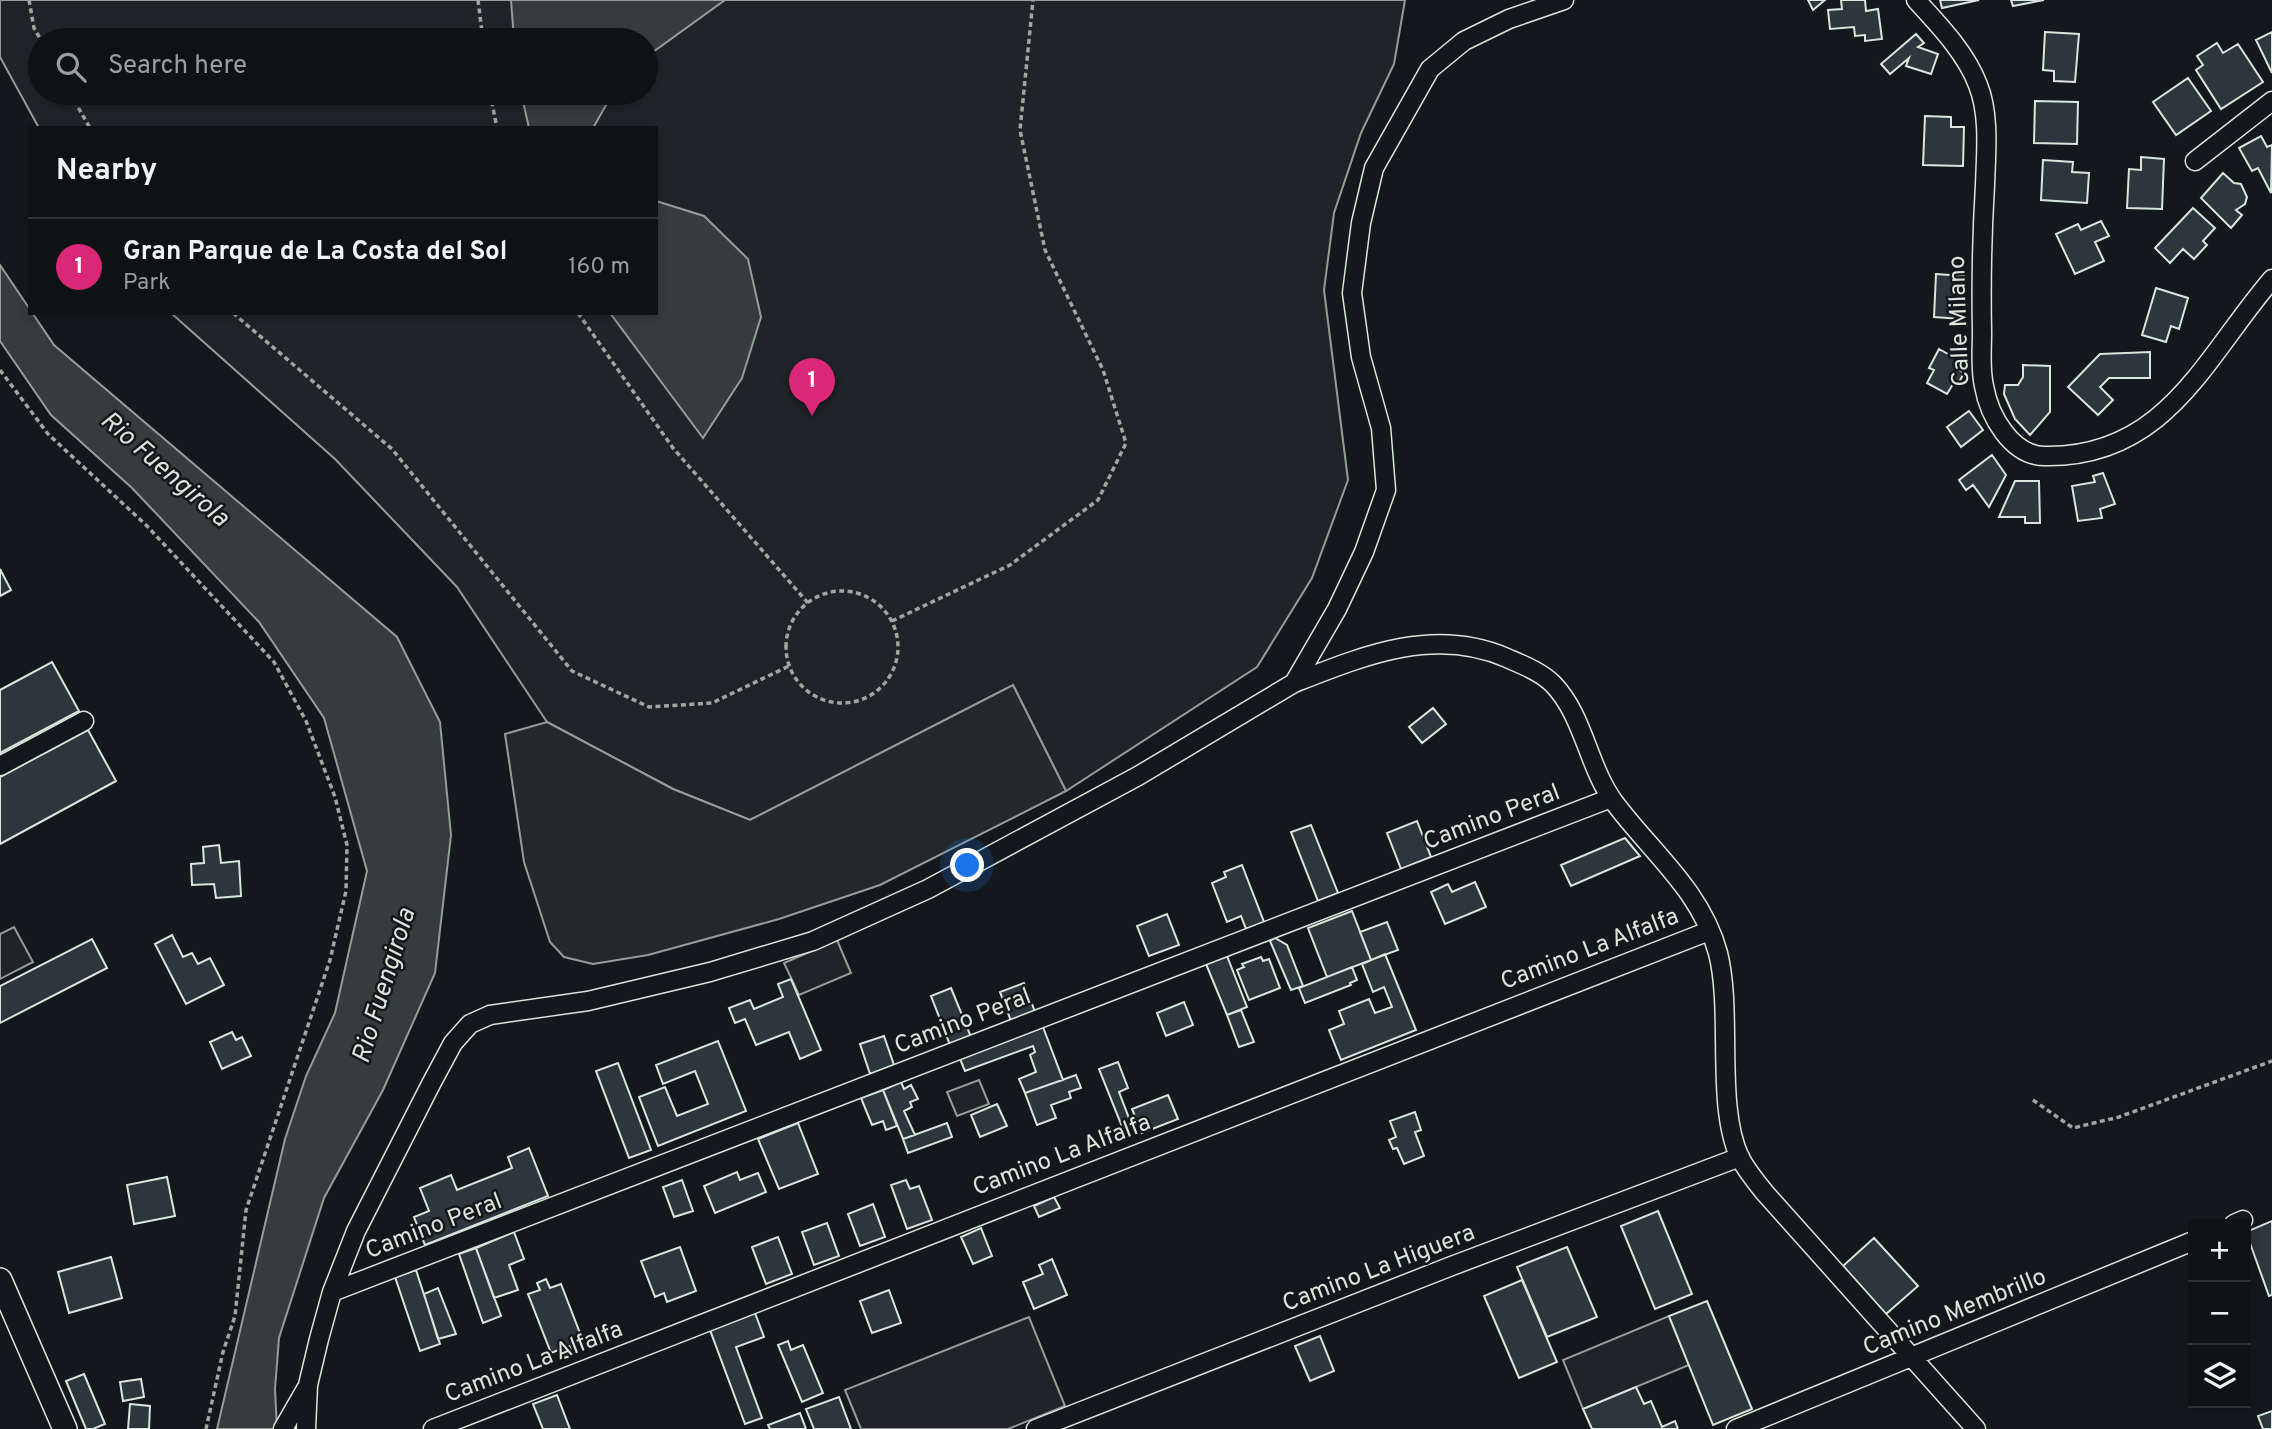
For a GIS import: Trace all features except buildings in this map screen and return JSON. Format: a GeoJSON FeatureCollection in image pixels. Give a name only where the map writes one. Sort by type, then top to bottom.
{"type":"FeatureCollection","features":[{"type":"Feature","properties":{"kind":"street"},"geometry":{"type":"LineString","coordinates":[[1294,684],[1338,609],[1364,552],[1386,489],[1381,428],[1361,358],[1352,293],[1361,223],[1374,167],[1430,69],[1464,41],[1509,19],[1564,0]]}},
{"type":"Feature","properties":{"kind":"street","name":"Calle Milano"},"geometry":{"type":"LineString","coordinates":[[1916,0],[1965,57],[1979,86],[1986,132],[1981,268],[1983,385],[1996,422],[2017,446],[2040,456],[2073,456],[2106,447],[2167,411],[2199,378],[2247,309],[2272,279]]}},
{"type":"Feature","properties":{"kind":"street"},"geometry":{"type":"LineString","coordinates":[[2195,160],[2272,100]]}},
{"type":"Feature","properties":{"kind":"street"},"geometry":{"type":"LineString","coordinates":[[306,1429],[308,1385],[332,1292],[356,1231],[431,1083],[453,1044],[470,1024],[490,1015],[588,1001],[710,972],[813,941],[928,888],[1138,776],[1294,684],[1366,654],[1435,643],[1469,645],[1495,652],[1529,667],[1553,685],[1569,709],[1611,798],[1692,896],[1709,930],[1718,954],[1722,983],[1730,1115],[1740,1157],[1765,1193],[1976,1429]]}},
{"type":"Feature","properties":{"kind":"street"},"geometry":{"type":"LineString","coordinates":[[0,766],[85,721]]}},
{"type":"Feature","properties":{"kind":"street","name":"Camino Peral"},"geometry":{"type":"LineString","coordinates":[[332,1292],[1611,798]]}},
{"type":"Feature","properties":{"kind":"street","name":"Camino La Alfalfa"},"geometry":{"type":"LineString","coordinates":[[433,1429],[1709,930]]}},
{"type":"Feature","properties":{"kind":"street","name":"Camino La Higuera"},"geometry":{"type":"LineString","coordinates":[[1036,1429],[1449,1267],[1740,1157]]}},
{"type":"Feature","properties":{"kind":"street","name":"Camino Membrillo"},"geometry":{"type":"LineString","coordinates":[[1735,1429],[2188,1243]]}},
{"type":"Feature","properties":{"kind":"street"},"geometry":{"type":"LineString","coordinates":[[1,1284],[65,1429]]}},
{"type":"Feature","properties":{"kind":"street"},"geometry":{"type":"LineString","coordinates":[[284,1429],[308,1385]]}},
{"type":"Feature","properties":{"kind":"path"},"geometry":{"type":"LineString","coordinates":[[29,0],[34,28]]}},
{"type":"Feature","properties":{"kind":"path"},"geometry":{"type":"LineString","coordinates":[[478,0],[482,28]]}},
{"type":"Feature","properties":{"kind":"path"},"geometry":{"type":"LineString","coordinates":[[892,621],[1010,565],[1098,500],[1126,443],[1103,370],[1045,250],[1042,237],[1020,130],[1033,0]]}},
{"type":"Feature","properties":{"kind":"path"},"geometry":{"type":"LineString","coordinates":[[77,105],[89,126]]}},
{"type":"Feature","properties":{"kind":"path"},"geometry":{"type":"LineString","coordinates":[[492,105],[497,126]]}},
{"type":"Feature","properties":{"kind":"path"},"geometry":{"type":"LineString","coordinates":[[235,315],[392,449],[572,671],[649,707],[712,703],[789,666]]}},
{"type":"Feature","properties":{"kind":"path"},"geometry":{"type":"LineString","coordinates":[[579,315],[673,448],[808,603]]}},
{"type":"Feature","properties":{"kind":"path"},"geometry":{"type":"LineString","coordinates":[[0,370],[48,434],[146,525],[274,662],[306,721],[335,797],[347,845],[346,891],[330,960],[246,1210],[234,1317],[223,1352],[206,1429]]}},
{"type":"Feature","properties":{"kind":"path"},"geometry":{"type":"LineString","coordinates":[[844,591],[863,595],[880,605],[892,621],[898,639],[897,659],[890,677],[877,691],[862,700],[827,701],[811,693],[798,681],[789,666],[786,649],[788,631],[796,615],[808,603],[825,593],[844,591]]}},
{"type":"Feature","properties":{"kind":"path"},"geometry":{"type":"LineString","coordinates":[[2033,1100],[2073,1128],[2119,1117],[2272,1061]]}},
{"type":"Feature","properties":{"kind":"shaded area"},"geometry":{"type":"Polygon","coordinates":[[[0,0],[1405,0],[1394,64],[1361,133],[1334,213],[1324,290],[1348,480],[1312,578],[1257,667],[1066,791],[1013,685],[750,820],[673,789],[547,722],[457,587],[335,459],[173,315],[658,315],[658,126],[38,126],[0,57],[0,0]]]}},
{"type":"Feature","properties":{"kind":"shaded area"},"geometry":{"type":"Polygon","coordinates":[[[1013,685],[1066,791],[880,885],[779,919],[648,955],[593,964],[564,957],[550,942],[524,862],[505,734],[547,722],[673,789],[750,820],[1013,685]]]}},
{"type":"Feature","properties":{"kind":"shaded area"},"geometry":{"type":"Polygon","coordinates":[[[14,927],[33,962],[0,979],[0,934],[14,927]]]}},
{"type":"Feature","properties":{"kind":"shaded area"},"geometry":{"type":"Polygon","coordinates":[[[837,940],[851,973],[799,995],[784,963],[837,940]]]}},
{"type":"Feature","properties":{"kind":"shaded area"},"geometry":{"type":"Polygon","coordinates":[[[979,1080],[989,1104],[957,1116],[947,1092],[979,1080]]]}},
{"type":"Feature","properties":{"kind":"shaded area"},"geometry":{"type":"Polygon","coordinates":[[[1669,1316],[1689,1365],[1583,1409],[1563,1360],[1669,1316]]]}},
{"type":"Feature","properties":{"kind":"shaded area"},"geometry":{"type":"Polygon","coordinates":[[[1029,1317],[1065,1406],[1008,1429],[861,1429],[845,1390],[1029,1317]]]}},
{"type":"Feature","properties":{"kind":"water"},"geometry":{"type":"Polygon","coordinates":[[[511,0],[725,0],[658,48],[658,28],[513,28],[511,0]]]}},
{"type":"Feature","properties":{"kind":"water"},"geometry":{"type":"Polygon","coordinates":[[[524,105],[606,105],[594,126],[529,126],[524,105]]]}},
{"type":"Feature","properties":{"kind":"water"},"geometry":{"type":"Polygon","coordinates":[[[658,202],[704,216],[748,259],[761,317],[742,378],[703,438],[611,315],[658,315],[658,202]]]}},
{"type":"Feature","properties":{"kind":"water","name":"Rio Fuengirola"},"geometry":{"type":"Polygon","coordinates":[[[0,265],[28,306],[28,315],[34,315],[54,345],[397,637],[440,722],[451,835],[435,973],[383,1090],[324,1198],[279,1338],[275,1389],[277,1429],[217,1429],[285,1139],[306,1076],[335,1013],[367,871],[324,718],[259,622],[132,488],[51,415],[0,341],[0,265]]]}},
{"type":"Feature","properties":{"kind":"place","name":"Gran Parque de La Costa del Sol"},"geometry":{"type":"Point","coordinates":[812,416]}}]}
